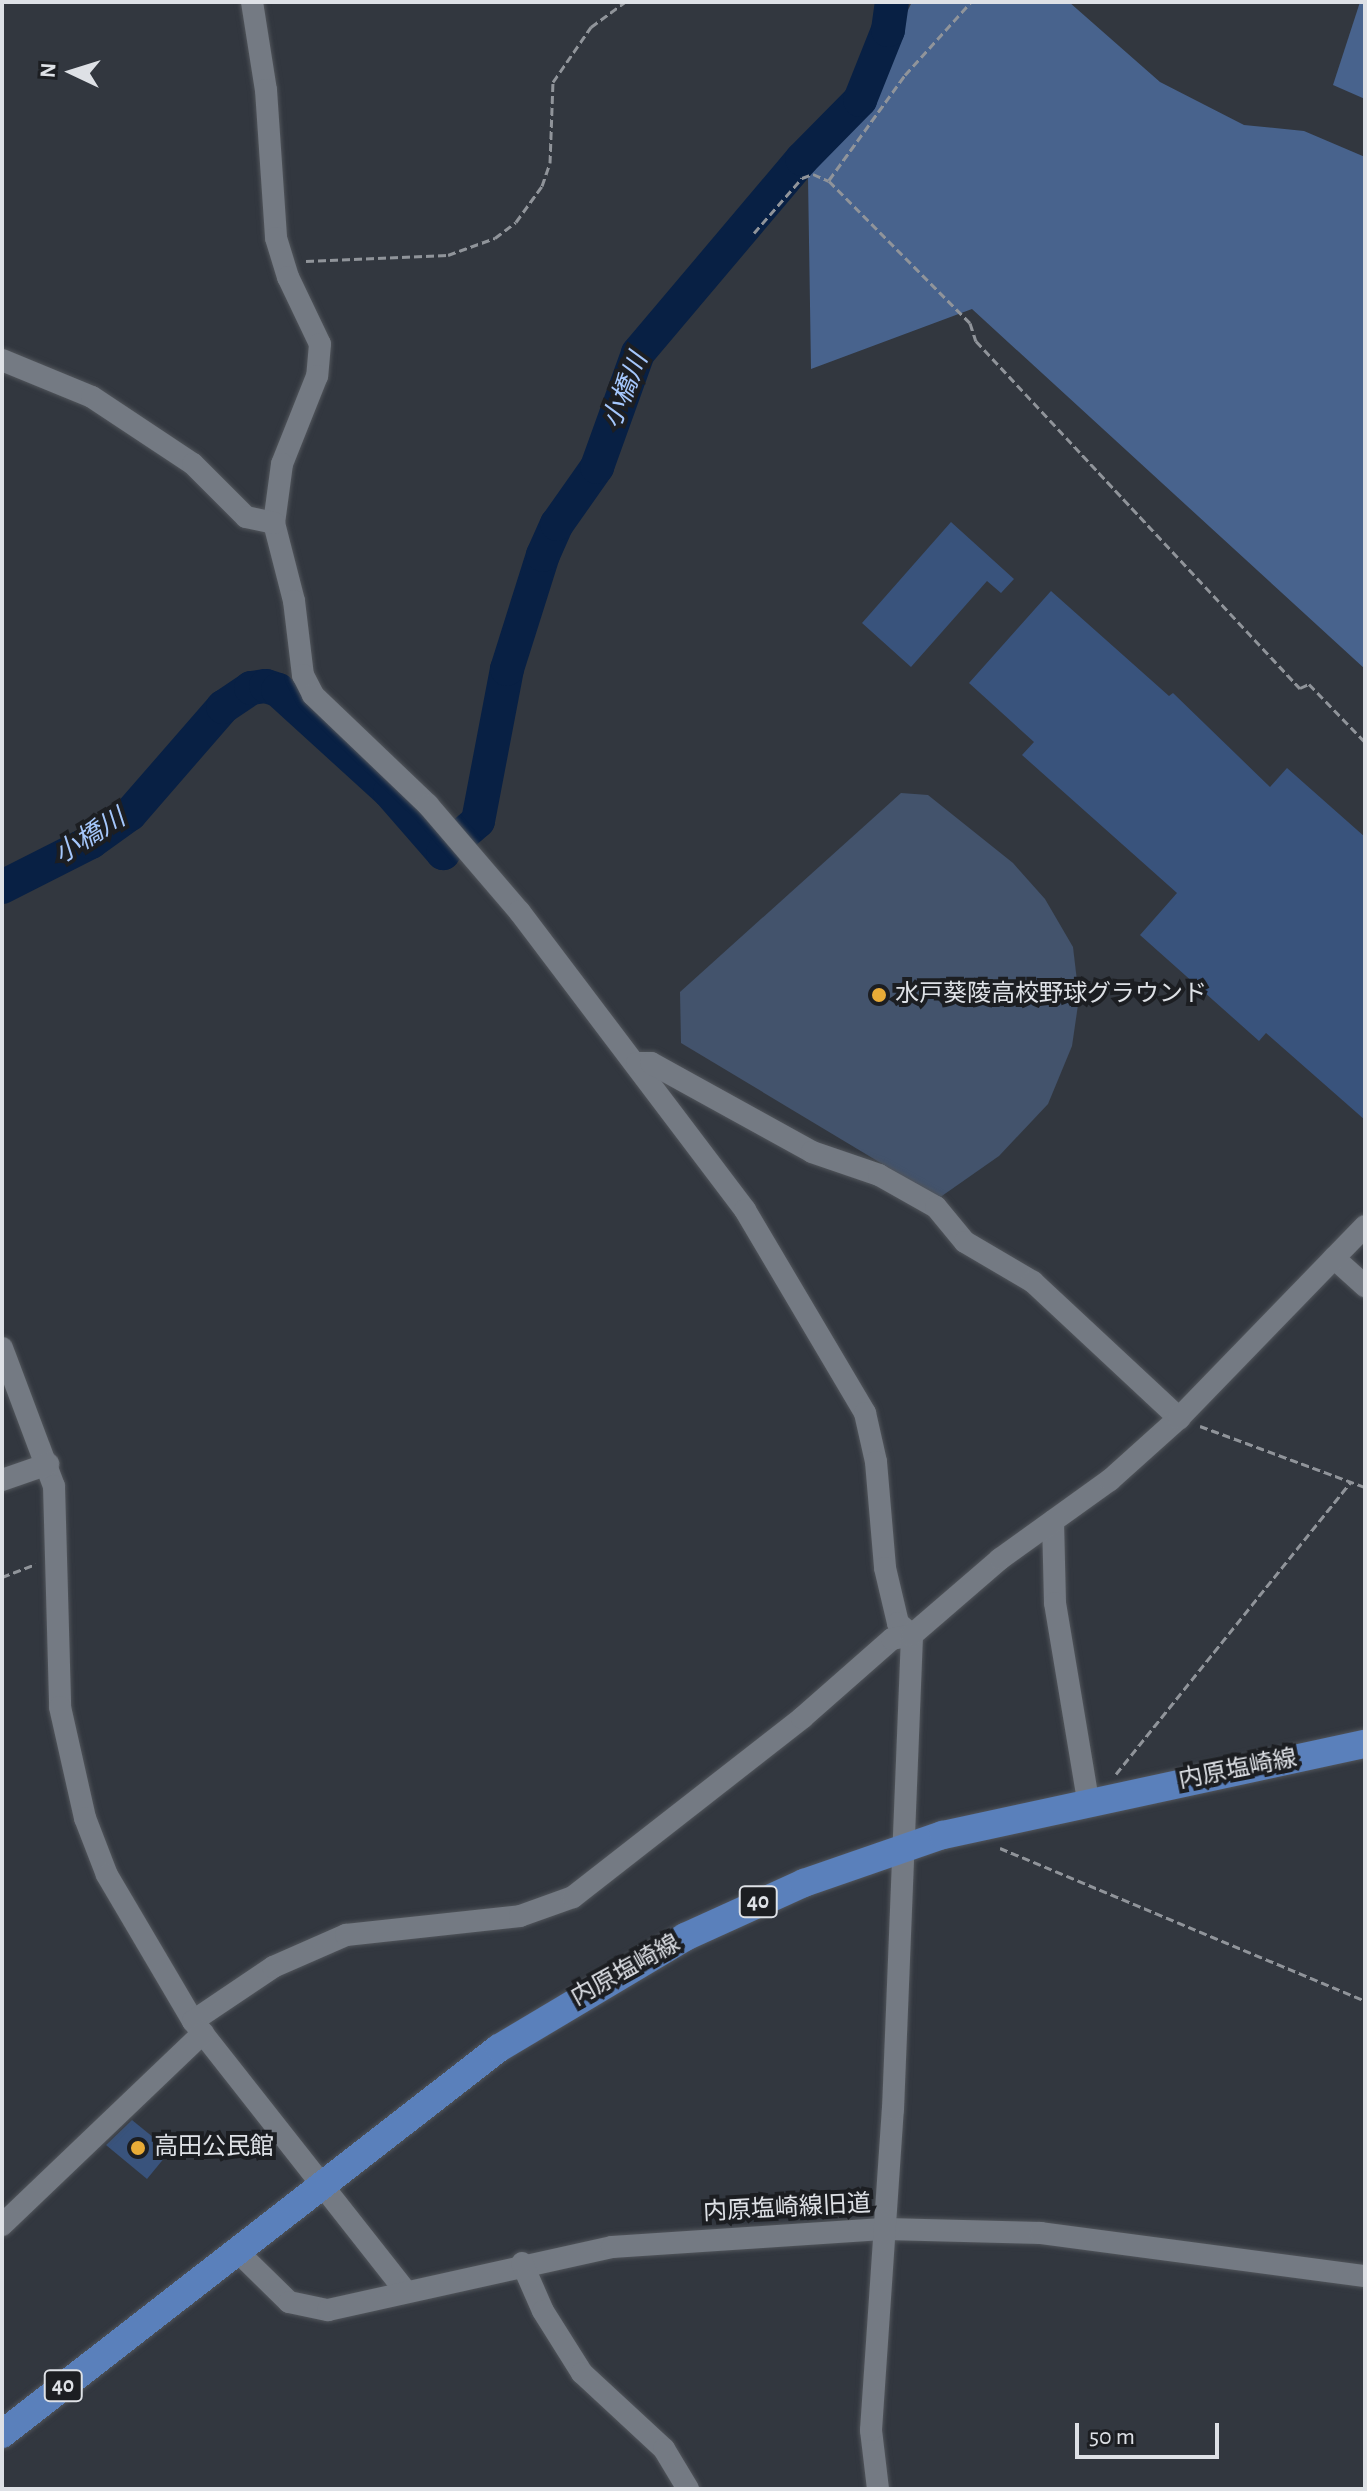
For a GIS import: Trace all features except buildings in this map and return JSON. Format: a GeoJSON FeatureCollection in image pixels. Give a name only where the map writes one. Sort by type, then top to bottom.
{"type":"FeatureCollection","features":[{"type":"Feature","properties":{"kind":"main road","name":"内原塩崎線"},"geometry":{"type":"LineString","coordinates":[[2,2434],[499,2048],[629,1966],[753,1904],[902,1847],[990,1822],[1088,1800],[1365,1744]]}},
{"type":"Feature","properties":{"kind":"street"},"geometry":{"type":"LineString","coordinates":[[252,2],[282,261],[314,324],[320,358],[282,464],[274,523],[294,601],[303,675],[313,695],[428,805],[519,911],[637,1063],[745,1210],[865,1413],[876,1462],[885,1568],[898,1623],[912,1635]]}},
{"type":"Feature","properties":{"kind":"street"},"geometry":{"type":"LineString","coordinates":[[2,360],[92,397],[193,464],[246,517],[274,523]]}},
{"type":"Feature","properties":{"kind":"street"},"geometry":{"type":"LineString","coordinates":[[637,1063],[651,1063],[812,1152],[879,1175],[936,1207],[965,1242],[1033,1282],[1179,1418]]}},
{"type":"Feature","properties":{"kind":"street"},"geometry":{"type":"LineString","coordinates":[[2,2225],[198,2027],[273,1967],[346,1935],[520,1916],[573,1897],[802,1718],[892,1639],[912,1635],[1053,1521],[1110,1480],[1179,1418],[1365,1226]]}},
{"type":"Feature","properties":{"kind":"street"},"geometry":{"type":"LineString","coordinates":[[1334,1258],[1365,1286]]}},
{"type":"Feature","properties":{"kind":"street"},"geometry":{"type":"LineString","coordinates":[[2,1348],[48,1464],[57,1555],[60,1707],[85,1818],[132,1924],[198,2027],[406,2292]]}},
{"type":"Feature","properties":{"kind":"street"},"geometry":{"type":"LineString","coordinates":[[2,1480],[48,1464]]}},
{"type":"Feature","properties":{"kind":"street"},"geometry":{"type":"LineString","coordinates":[[1053,1521],[1055,1603],[1088,1800]]}},
{"type":"Feature","properties":{"kind":"street"},"geometry":{"type":"LineString","coordinates":[[878,2489],[871,2430],[886,2229],[912,1635]]}},
{"type":"Feature","properties":{"kind":"street","name":"内原塩崎線旧道"},"geometry":{"type":"LineString","coordinates":[[237,2251],[289,2302],[309,2308],[345,2307],[522,2263],[660,2242],[886,2229],[1041,2233],[1365,2276]]}},
{"type":"Feature","properties":{"kind":"street"},"geometry":{"type":"LineString","coordinates":[[522,2263],[543,2311],[582,2373],[664,2449],[688,2489]]}},
{"type":"Feature","properties":{"kind":"path"},"geometry":{"type":"LineString","coordinates":[[282,261],[448,255],[495,238],[516,222],[542,186],[550,163],[553,82],[563,63],[591,27],[625,2]]}},
{"type":"Feature","properties":{"kind":"path"},"geometry":{"type":"LineString","coordinates":[[829,181],[905,75],[971,2]]}},
{"type":"Feature","properties":{"kind":"path"},"geometry":{"type":"LineString","coordinates":[[754,233],[802,178],[813,174],[829,181],[970,323],[976,341],[1300,688],[1309,684],[1365,742]]}},
{"type":"Feature","properties":{"kind":"path"},"geometry":{"type":"LineString","coordinates":[[1179,1418],[1365,1487]]}},
{"type":"Feature","properties":{"kind":"path"},"geometry":{"type":"LineString","coordinates":[[1118,1794],[1116,1769],[1351,1482]]}},
{"type":"Feature","properties":{"kind":"path"},"geometry":{"type":"LineString","coordinates":[[2,1577],[57,1555]]}},
{"type":"Feature","properties":{"kind":"path"},"geometry":{"type":"LineString","coordinates":[[990,1822],[998,1847],[1365,2001]]}},
{"type":"Feature","properties":{"kind":"shaded area"},"geometry":{"type":"Polygon","coordinates":[[[912,2],[1069,2],[1160,82],[1244,125],[1304,131],[1365,157],[1365,669],[972,309],[811,369],[808,177],[883,60],[912,2]]]}},
{"type":"Feature","properties":{"kind":"shaded area"},"geometry":{"type":"Polygon","coordinates":[[[1360,2],[1365,2],[1365,99],[1333,85],[1360,2]]]}},
{"type":"Feature","properties":{"kind":"shaded area","name":"水戸葵陵高校野球グラウンド"},"geometry":{"type":"Polygon","coordinates":[[[901,793],[928,795],[1013,863],[1045,899],[1073,947],[1079,998],[1072,1046],[1048,1104],[999,1156],[939,1198],[681,1043],[680,992],[901,793]]]}},
{"type":"Feature","properties":{"kind":"waterway","name":"小橋川"},"geometry":{"type":"LineString","coordinates":[[462,835],[478,821],[507,669],[543,555],[557,524],[597,467],[638,353],[802,159],[860,100],[888,30],[892,2]]}},
{"type":"Feature","properties":{"kind":"waterway","name":"小橋川"},"geometry":{"type":"LineString","coordinates":[[2,887],[91,842],[130,814],[223,707],[251,688],[266,686],[278,690],[390,792],[443,853],[446,849]]}},
{"type":"Feature","properties":{"kind":"place","name":"水戸葵陵高校野球グラウンド"},"geometry":{"type":"Point","coordinates":[879,995]}},
{"type":"Feature","properties":{"kind":"place","name":"高田公民館"},"geometry":{"type":"Point","coordinates":[138,2148]}}]}
